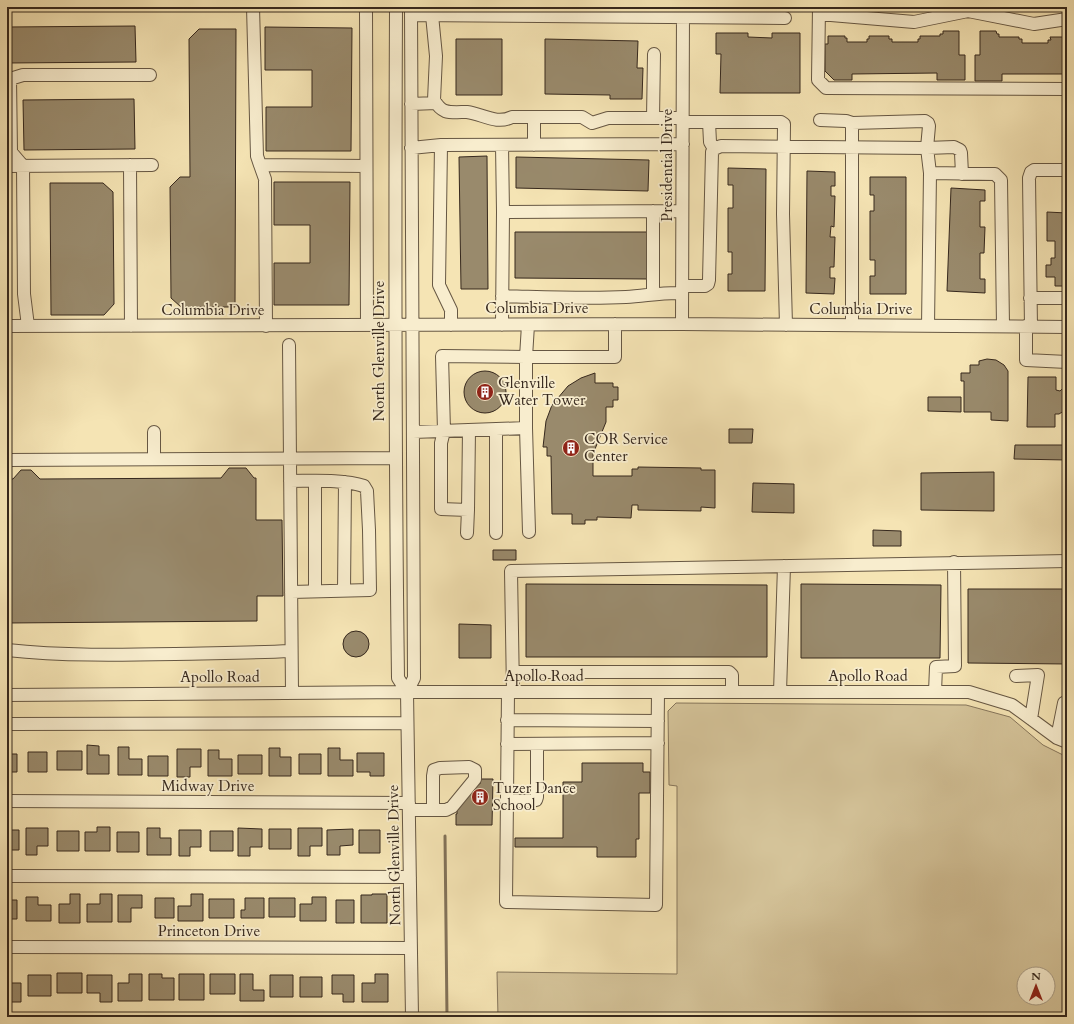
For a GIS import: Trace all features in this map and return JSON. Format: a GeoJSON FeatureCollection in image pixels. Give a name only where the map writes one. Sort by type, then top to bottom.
{"type":"FeatureCollection","features":[{"type":"Feature","properties":{"kind":"street"},"geometry":{"type":"LineString","coordinates":[[253,7],[257,156],[266,180],[266,326]]}},
{"type":"Feature","properties":{"kind":"street"},"geometry":{"type":"LineString","coordinates":[[366,7],[367,325]]}},
{"type":"Feature","properties":{"kind":"street","name":"North Glenville Drive"},"geometry":{"type":"LineString","coordinates":[[396,7],[395,325],[398,678],[407,692]]}},
{"type":"Feature","properties":{"kind":"street"},"geometry":{"type":"LineString","coordinates":[[1067,19],[1034,24],[968,11],[914,22],[819,10],[818,80],[826,88],[1067,89]]}},
{"type":"Feature","properties":{"kind":"street"},"geometry":{"type":"LineString","coordinates":[[411,11],[430,13],[683,12],[785,18]]}},
{"type":"Feature","properties":{"kind":"street","name":"North Glenville Drive"},"geometry":{"type":"LineString","coordinates":[[411,11],[414,678],[407,692],[407,723],[412,1017]]}},
{"type":"Feature","properties":{"kind":"street","name":"Presidential Drive"},"geometry":{"type":"LineString","coordinates":[[682,324],[683,12]]}},
{"type":"Feature","properties":{"kind":"street"},"geometry":{"type":"LineString","coordinates":[[430,13],[435,38],[434,100],[437,106],[446,111],[469,112],[498,121],[506,120],[512,117],[582,117],[592,123],[608,118],[653,118],[709,122],[781,122],[784,124],[783,214],[786,325]]}},
{"type":"Feature","properties":{"kind":"street"},"geometry":{"type":"LineString","coordinates":[[653,118],[654,54]]}},
{"type":"Feature","properties":{"kind":"street"},"geometry":{"type":"LineString","coordinates":[[28,326],[24,294],[23,166],[11,152],[8,77],[22,75],[150,75]]}},
{"type":"Feature","properties":{"kind":"street"},"geometry":{"type":"LineString","coordinates":[[411,104],[436,103]]}},
{"type":"Feature","properties":{"kind":"street"},"geometry":{"type":"LineString","coordinates":[[534,117],[534,145]]}},
{"type":"Feature","properties":{"kind":"street"},"geometry":{"type":"LineString","coordinates":[[820,120],[846,121],[852,123],[925,121],[928,123],[927,148],[930,173],[928,326]]}},
{"type":"Feature","properties":{"kind":"street"},"geometry":{"type":"LineString","coordinates":[[709,122],[710,142],[714,149]]}},
{"type":"Feature","properties":{"kind":"street"},"geometry":{"type":"LineString","coordinates":[[852,123],[852,325]]}},
{"type":"Feature","properties":{"kind":"street"},"geometry":{"type":"LineString","coordinates":[[411,148],[441,145],[683,144]]}},
{"type":"Feature","properties":{"kind":"street"},"geometry":{"type":"LineString","coordinates":[[441,145],[439,285],[451,310],[451,325]]}},
{"type":"Feature","properties":{"kind":"street"},"geometry":{"type":"LineString","coordinates":[[502,145],[502,325]]}},
{"type":"Feature","properties":{"kind":"street"},"geometry":{"type":"LineString","coordinates":[[502,296],[597,298],[654,294],[705,286],[708,284],[712,152],[714,149],[721,146],[954,147],[960,150],[961,153],[962,174]]}},
{"type":"Feature","properties":{"kind":"street"},"geometry":{"type":"LineString","coordinates":[[130,165],[131,326]]}},
{"type":"Feature","properties":{"kind":"street"},"geometry":{"type":"LineString","coordinates":[[7,166],[152,165]]}},
{"type":"Feature","properties":{"kind":"street"},"geometry":{"type":"LineString","coordinates":[[260,165],[366,166]]}},
{"type":"Feature","properties":{"kind":"street"},"geometry":{"type":"LineString","coordinates":[[1067,170],[1034,170],[1031,172],[1029,178],[1030,298],[1026,360],[1067,362]]}},
{"type":"Feature","properties":{"kind":"street"},"geometry":{"type":"LineString","coordinates":[[930,173],[995,174],[1001,180],[1003,326]]}},
{"type":"Feature","properties":{"kind":"street"},"geometry":{"type":"LineString","coordinates":[[653,211],[654,294]]}},
{"type":"Feature","properties":{"kind":"street"},"geometry":{"type":"LineString","coordinates":[[503,212],[682,211]]}},
{"type":"Feature","properties":{"kind":"street"},"geometry":{"type":"LineString","coordinates":[[1030,298],[1067,298]]}},
{"type":"Feature","properties":{"kind":"street"},"geometry":{"type":"LineString","coordinates":[[468,510],[441,509],[441,443],[444,431],[442,356],[615,357],[615,324]]}},
{"type":"Feature","properties":{"kind":"street","name":"Columbia Drive"},"geometry":{"type":"LineString","coordinates":[[7,326],[682,324],[1067,327]]}},
{"type":"Feature","properties":{"kind":"street"},"geometry":{"type":"LineString","coordinates":[[528,325],[526,357],[526,428],[529,532]]}},
{"type":"Feature","properties":{"kind":"street"},"geometry":{"type":"LineString","coordinates":[[289,345],[292,693]]}},
{"type":"Feature","properties":{"kind":"street"},"geometry":{"type":"LineString","coordinates":[[413,432],[526,428]]}},
{"type":"Feature","properties":{"kind":"street"},"geometry":{"type":"LineString","coordinates":[[496,429],[496,533]]}},
{"type":"Feature","properties":{"kind":"street"},"geometry":{"type":"LineString","coordinates":[[467,533],[469,430]]}},
{"type":"Feature","properties":{"kind":"street"},"geometry":{"type":"LineString","coordinates":[[154,432],[154,459]]}},
{"type":"Feature","properties":{"kind":"street"},"geometry":{"type":"LineString","coordinates":[[7,460],[396,458]]}},
{"type":"Feature","properties":{"kind":"street"},"geometry":{"type":"LineString","coordinates":[[290,482],[345,482],[364,486],[367,491],[370,590],[291,592]]}},
{"type":"Feature","properties":{"kind":"street"},"geometry":{"type":"LineString","coordinates":[[314,591],[315,482]]}},
{"type":"Feature","properties":{"kind":"street"},"geometry":{"type":"LineString","coordinates":[[344,591],[345,482]]}},
{"type":"Feature","properties":{"kind":"street"},"geometry":{"type":"LineString","coordinates":[[396,534],[414,534]]}},
{"type":"Feature","properties":{"kind":"street"},"geometry":{"type":"LineString","coordinates":[[658,692],[656,905],[506,902],[507,720],[513,672],[510,571],[1067,561]]}},
{"type":"Feature","properties":{"kind":"street"},"geometry":{"type":"LineString","coordinates":[[935,692],[936,667],[955,666],[954,562]]}},
{"type":"Feature","properties":{"kind":"street"},"geometry":{"type":"LineString","coordinates":[[780,692],[784,566]]}},
{"type":"Feature","properties":{"kind":"street"},"geometry":{"type":"LineString","coordinates":[[7,650],[58,654],[106,655],[257,653],[292,651]]}},
{"type":"Feature","properties":{"kind":"street"},"geometry":{"type":"LineString","coordinates":[[513,672],[729,672],[732,676],[732,692]]}},
{"type":"Feature","properties":{"kind":"street"},"geometry":{"type":"LineString","coordinates":[[644,672],[644,692]]}},
{"type":"Feature","properties":{"kind":"street"},"geometry":{"type":"LineString","coordinates":[[1016,676],[1038,676],[1031,719]]}},
{"type":"Feature","properties":{"kind":"street","name":"Apollo Road"},"geometry":{"type":"LineString","coordinates":[[7,695],[407,692],[969,692],[1012,705],[1062,740]]}},
{"type":"Feature","properties":{"kind":"street"},"geometry":{"type":"LineString","coordinates":[[1062,740],[1064,704],[1067,703]]}},
{"type":"Feature","properties":{"kind":"street"},"geometry":{"type":"LineString","coordinates":[[507,720],[658,721]]}},
{"type":"Feature","properties":{"kind":"street"},"geometry":{"type":"LineString","coordinates":[[7,724],[407,723]]}},
{"type":"Feature","properties":{"kind":"street"},"geometry":{"type":"LineString","coordinates":[[507,744],[658,743]]}},
{"type":"Feature","properties":{"kind":"street"},"geometry":{"type":"LineString","coordinates":[[507,802],[532,802],[536,800],[537,744]]}},
{"type":"Feature","properties":{"kind":"street","name":"Midway Drive"},"geometry":{"type":"LineString","coordinates":[[7,801],[409,806],[433,810]]}},
{"type":"Feature","properties":{"kind":"street"},"geometry":{"type":"LineString","coordinates":[[7,876],[410,877]]}},
{"type":"Feature","properties":{"kind":"street","name":"Princeton Drive"},"geometry":{"type":"LineString","coordinates":[[7,947],[411,948]]}},
{"type":"Feature","properties":{"kind":"shaded area"},"geometry":{"type":"Polygon","coordinates":[[[676,703],[966,705],[1010,717],[1043,745],[1067,757],[1067,1017],[498,1017],[497,972],[677,974],[677,786],[669,785],[668,711],[676,703]]]}},
{"type":"Feature","properties":{"kind":"building"},"geometry":{"type":"Polygon","coordinates":[[[135,26],[136,62],[7,63],[7,27],[135,26]]]}},
{"type":"Feature","properties":{"kind":"building"},"geometry":{"type":"Polygon","coordinates":[[[265,27],[352,28],[351,151],[266,151],[266,107],[312,107],[312,70],[265,70],[265,27]]]}},
{"type":"Feature","properties":{"kind":"building"},"geometry":{"type":"Polygon","coordinates":[[[199,29],[236,29],[235,307],[181,307],[171,298],[170,187],[180,177],[190,177],[189,39],[199,29]]]}},
{"type":"Feature","properties":{"kind":"building"},"geometry":{"type":"Polygon","coordinates":[[[943,31],[959,31],[959,55],[965,55],[965,80],[937,80],[937,73],[852,74],[852,80],[834,80],[825,71],[825,44],[828,44],[828,36],[845,36],[845,38],[847,38],[847,42],[867,42],[869,36],[889,36],[889,39],[892,39],[892,42],[918,42],[920,36],[940,36],[940,34],[943,34],[943,31]]]}},
{"type":"Feature","properties":{"kind":"building"},"geometry":{"type":"Polygon","coordinates":[[[980,31],[996,31],[997,34],[999,34],[999,37],[1019,37],[1019,39],[1022,39],[1022,43],[1048,43],[1048,40],[1051,40],[1050,37],[1067,37],[1067,74],[1002,74],[1002,81],[975,81],[975,55],[980,55],[980,31]]]}},
{"type":"Feature","properties":{"kind":"building"},"geometry":{"type":"Polygon","coordinates":[[[716,33],[748,33],[748,37],[772,38],[772,33],[800,33],[800,93],[720,93],[721,54],[716,54],[716,33]]]}},
{"type":"Feature","properties":{"kind":"building"},"geometry":{"type":"Polygon","coordinates":[[[456,39],[502,39],[502,95],[456,95],[456,39]]]}},
{"type":"Feature","properties":{"kind":"building"},"geometry":{"type":"Polygon","coordinates":[[[545,39],[638,41],[637,68],[643,68],[642,99],[610,99],[610,95],[545,94],[545,39]]]}},
{"type":"Feature","properties":{"kind":"building"},"geometry":{"type":"Polygon","coordinates":[[[134,99],[135,149],[24,150],[23,100],[134,99]]]}},
{"type":"Feature","properties":{"kind":"building"},"geometry":{"type":"Polygon","coordinates":[[[487,156],[488,289],[461,289],[459,157],[487,156]]]}},
{"type":"Feature","properties":{"kind":"building"},"geometry":{"type":"Polygon","coordinates":[[[516,157],[649,160],[648,191],[516,188],[516,157]]]}},
{"type":"Feature","properties":{"kind":"building"},"geometry":{"type":"Polygon","coordinates":[[[728,168],[766,169],[765,291],[728,291],[728,274],[732,274],[732,252],[728,252],[728,208],[733,208],[733,185],[728,185],[728,168]]]}},
{"type":"Feature","properties":{"kind":"building"},"geometry":{"type":"Polygon","coordinates":[[[807,171],[835,172],[835,186],[831,186],[831,196],[835,196],[834,227],[831,226],[830,237],[835,237],[834,267],[830,267],[830,278],[835,278],[834,294],[806,293],[807,171]]]}},
{"type":"Feature","properties":{"kind":"building"},"geometry":{"type":"Polygon","coordinates":[[[870,177],[906,177],[906,294],[870,294],[870,276],[875,276],[875,260],[870,260],[870,211],[874,211],[874,195],[870,195],[870,177]]]}},
{"type":"Feature","properties":{"kind":"building"},"geometry":{"type":"Polygon","coordinates":[[[274,182],[350,182],[349,305],[274,305],[274,263],[310,263],[310,225],[274,225],[274,182]]]}},
{"type":"Feature","properties":{"kind":"building"},"geometry":{"type":"Polygon","coordinates":[[[50,183],[103,183],[113,192],[114,304],[104,315],[51,315],[50,183]]]}},
{"type":"Feature","properties":{"kind":"building"},"geometry":{"type":"Polygon","coordinates":[[[951,188],[985,190],[985,201],[980,201],[980,227],[985,227],[984,253],[980,253],[980,279],[985,279],[985,293],[947,291],[951,188]]]}},
{"type":"Feature","properties":{"kind":"building"},"geometry":{"type":"Polygon","coordinates":[[[1047,212],[1067,213],[1067,286],[1055,286],[1055,277],[1046,277],[1046,265],[1051,265],[1051,258],[1055,258],[1055,241],[1047,241],[1047,212]]]}},
{"type":"Feature","properties":{"kind":"building"},"geometry":{"type":"Polygon","coordinates":[[[515,232],[648,232],[648,279],[515,278],[515,232]]]}},
{"type":"Feature","properties":{"kind":"building"},"geometry":{"type":"Polygon","coordinates":[[[987,359],[996,360],[1004,365],[1008,371],[1008,421],[991,420],[991,412],[964,412],[964,381],[961,381],[961,373],[970,373],[970,365],[979,365],[979,361],[987,359]]]}},
{"type":"Feature","properties":{"kind":"building","name":"Glenville Water Tower"},"geometry":{"type":"Polygon","coordinates":[[[485,371],[500,377],[506,392],[500,407],[485,413],[470,407],[464,392],[470,377],[485,371]]]}},
{"type":"Feature","properties":{"kind":"building","name":"COR Service Center"},"geometry":{"type":"Polygon","coordinates":[[[595,373],[595,383],[613,383],[613,387],[618,387],[618,400],[613,400],[613,407],[606,407],[606,422],[595,449],[593,449],[593,476],[632,476],[632,469],[638,469],[638,467],[701,468],[701,470],[715,470],[715,508],[701,507],[701,511],[638,510],[638,505],[632,505],[631,518],[597,517],[597,520],[585,520],[585,524],[572,524],[572,514],[552,514],[551,456],[547,456],[547,447],[543,447],[546,421],[552,405],[568,386],[581,378],[595,373]]]}},
{"type":"Feature","properties":{"kind":"building"},"geometry":{"type":"Polygon","coordinates":[[[1028,377],[1056,377],[1056,390],[1060,391],[1067,384],[1067,409],[1059,414],[1055,414],[1055,427],[1027,427],[1028,377]]]}},
{"type":"Feature","properties":{"kind":"building"},"geometry":{"type":"Polygon","coordinates":[[[928,397],[961,397],[961,412],[928,411],[928,397]]]}},
{"type":"Feature","properties":{"kind":"building"},"geometry":{"type":"Polygon","coordinates":[[[729,429],[753,429],[752,443],[729,443],[729,429]]]}},
{"type":"Feature","properties":{"kind":"building"},"geometry":{"type":"Polygon","coordinates":[[[1015,445],[1067,445],[1067,460],[1014,459],[1015,445]]]}},
{"type":"Feature","properties":{"kind":"building"},"geometry":{"type":"Polygon","coordinates":[[[229,468],[246,468],[254,478],[256,478],[256,520],[282,520],[283,596],[257,596],[257,621],[7,623],[7,479],[13,479],[21,470],[31,470],[40,479],[221,478],[229,468]]]}},
{"type":"Feature","properties":{"kind":"building"},"geometry":{"type":"Polygon","coordinates":[[[994,472],[994,511],[921,510],[921,473],[994,472]]]}},
{"type":"Feature","properties":{"kind":"building"},"geometry":{"type":"Polygon","coordinates":[[[753,483],[794,484],[794,513],[752,512],[753,483]]]}},
{"type":"Feature","properties":{"kind":"building"},"geometry":{"type":"Polygon","coordinates":[[[873,530],[901,531],[901,546],[873,546],[873,530]]]}},
{"type":"Feature","properties":{"kind":"building"},"geometry":{"type":"Polygon","coordinates":[[[493,550],[516,550],[516,560],[493,560],[493,550]]]}},
{"type":"Feature","properties":{"kind":"building"},"geometry":{"type":"Polygon","coordinates":[[[526,584],[767,585],[767,657],[526,657],[526,584]]]}},
{"type":"Feature","properties":{"kind":"building"},"geometry":{"type":"Polygon","coordinates":[[[801,584],[941,585],[940,658],[801,658],[801,584]]]}},
{"type":"Feature","properties":{"kind":"building"},"geometry":{"type":"Polygon","coordinates":[[[968,589],[1067,589],[1067,664],[968,663],[968,589]]]}},
{"type":"Feature","properties":{"kind":"building"},"geometry":{"type":"Polygon","coordinates":[[[459,624],[491,625],[491,658],[459,658],[459,624]]]}},
{"type":"Feature","properties":{"kind":"building"},"geometry":{"type":"Polygon","coordinates":[[[356,631],[365,635],[369,644],[365,653],[356,657],[347,653],[343,644],[347,635],[356,631]]]}},
{"type":"Feature","properties":{"kind":"building"},"geometry":{"type":"Polygon","coordinates":[[[7,743],[9,743],[9,754],[17,754],[17,772],[7,772],[7,743]]]}},
{"type":"Feature","properties":{"kind":"building"},"geometry":{"type":"Polygon","coordinates":[[[87,745],[99,746],[99,755],[109,755],[109,774],[87,774],[87,745]]]}},
{"type":"Feature","properties":{"kind":"building"},"geometry":{"type":"Polygon","coordinates":[[[118,747],[129,747],[129,759],[142,759],[142,775],[118,775],[118,747]]]}},
{"type":"Feature","properties":{"kind":"building"},"geometry":{"type":"Polygon","coordinates":[[[269,748],[280,748],[280,757],[291,757],[291,776],[269,776],[269,748]]]}},
{"type":"Feature","properties":{"kind":"building"},"geometry":{"type":"Polygon","coordinates":[[[328,748],[340,748],[340,760],[353,760],[353,776],[328,776],[328,748]]]}},
{"type":"Feature","properties":{"kind":"building"},"geometry":{"type":"Polygon","coordinates":[[[177,749],[201,749],[201,767],[190,767],[190,777],[177,777],[177,749]]]}},
{"type":"Feature","properties":{"kind":"building"},"geometry":{"type":"Polygon","coordinates":[[[208,750],[219,750],[219,759],[232,759],[232,776],[208,776],[208,750]]]}},
{"type":"Feature","properties":{"kind":"building"},"geometry":{"type":"Polygon","coordinates":[[[57,751],[82,751],[82,770],[57,770],[57,751]]]}},
{"type":"Feature","properties":{"kind":"building"},"geometry":{"type":"Polygon","coordinates":[[[28,752],[47,752],[47,772],[28,772],[28,752]]]}},
{"type":"Feature","properties":{"kind":"building"},"geometry":{"type":"Polygon","coordinates":[[[357,753],[384,753],[384,776],[370,776],[370,772],[357,772],[357,753]]]}},
{"type":"Feature","properties":{"kind":"building"},"geometry":{"type":"Polygon","coordinates":[[[299,754],[321,754],[321,774],[299,774],[299,754]]]}},
{"type":"Feature","properties":{"kind":"building"},"geometry":{"type":"Polygon","coordinates":[[[238,755],[262,755],[262,774],[238,774],[238,755]]]}},
{"type":"Feature","properties":{"kind":"building"},"geometry":{"type":"Polygon","coordinates":[[[148,756],[168,756],[168,776],[148,776],[148,756]]]}},
{"type":"Feature","properties":{"kind":"building"},"geometry":{"type":"Polygon","coordinates":[[[582,763],[643,763],[643,772],[650,772],[650,793],[639,793],[639,839],[636,839],[636,857],[597,857],[597,847],[515,847],[515,838],[563,838],[563,782],[582,782],[582,763]]]}},
{"type":"Feature","properties":{"kind":"building","name":"Tuzer Dance School"},"geometry":{"type":"Polygon","coordinates":[[[480,779],[493,779],[492,825],[456,825],[457,810],[478,783],[480,784],[480,779]]]}},
{"type":"Feature","properties":{"kind":"building"},"geometry":{"type":"Polygon","coordinates":[[[97,827],[110,827],[110,851],[85,851],[85,832],[97,832],[97,827]]]}},
{"type":"Feature","properties":{"kind":"building"},"geometry":{"type":"Polygon","coordinates":[[[26,828],[48,828],[48,846],[37,846],[37,855],[26,855],[26,828]]]}},
{"type":"Feature","properties":{"kind":"building"},"geometry":{"type":"Polygon","coordinates":[[[147,828],[160,828],[160,838],[171,838],[171,855],[147,855],[147,828]]]}},
{"type":"Feature","properties":{"kind":"building"},"geometry":{"type":"Polygon","coordinates":[[[238,828],[262,829],[262,847],[250,847],[250,856],[238,856],[238,828]]]}},
{"type":"Feature","properties":{"kind":"building"},"geometry":{"type":"Polygon","coordinates":[[[298,828],[322,828],[322,846],[310,846],[310,856],[298,856],[298,828]]]}},
{"type":"Feature","properties":{"kind":"building"},"geometry":{"type":"Polygon","coordinates":[[[269,829],[291,829],[291,849],[269,849],[269,829]]]}},
{"type":"Feature","properties":{"kind":"building"},"geometry":{"type":"Polygon","coordinates":[[[353,829],[353,845],[340,846],[340,855],[327,855],[327,830],[353,829]]]}},
{"type":"Feature","properties":{"kind":"building"},"geometry":{"type":"Polygon","coordinates":[[[7,830],[19,830],[19,850],[7,850],[7,830]]]}},
{"type":"Feature","properties":{"kind":"building"},"geometry":{"type":"Polygon","coordinates":[[[179,830],[201,830],[201,847],[190,847],[190,856],[179,856],[179,830]]]}},
{"type":"Feature","properties":{"kind":"building"},"geometry":{"type":"Polygon","coordinates":[[[359,830],[380,830],[380,853],[359,853],[359,830]]]}},
{"type":"Feature","properties":{"kind":"building"},"geometry":{"type":"Polygon","coordinates":[[[57,831],[79,831],[79,851],[57,851],[57,831]]]}},
{"type":"Feature","properties":{"kind":"building"},"geometry":{"type":"Polygon","coordinates":[[[210,831],[233,831],[233,851],[210,851],[210,831]]]}},
{"type":"Feature","properties":{"kind":"building"},"geometry":{"type":"Polygon","coordinates":[[[117,832],[139,832],[139,852],[117,852],[117,832]]]}},
{"type":"Feature","properties":{"kind":"building"},"geometry":{"type":"Polygon","coordinates":[[[70,894],[80,894],[80,923],[59,923],[59,904],[70,904],[70,894]]]}},
{"type":"Feature","properties":{"kind":"building"},"geometry":{"type":"Polygon","coordinates":[[[100,894],[112,894],[112,922],[87,922],[87,904],[100,904],[100,894]]]}},
{"type":"Feature","properties":{"kind":"building"},"geometry":{"type":"Polygon","coordinates":[[[191,894],[203,894],[203,921],[178,921],[178,906],[191,906],[191,894]]]}},
{"type":"Feature","properties":{"kind":"building"},"geometry":{"type":"Polygon","coordinates":[[[387,894],[387,923],[361,923],[361,895],[387,894]]]}},
{"type":"Feature","properties":{"kind":"building"},"geometry":{"type":"Polygon","coordinates":[[[118,895],[142,895],[142,908],[131,908],[131,922],[118,922],[118,895]]]}},
{"type":"Feature","properties":{"kind":"building"},"geometry":{"type":"Polygon","coordinates":[[[26,897],[38,897],[38,905],[51,905],[51,921],[26,921],[26,897]]]}},
{"type":"Feature","properties":{"kind":"building"},"geometry":{"type":"Polygon","coordinates":[[[312,897],[326,897],[326,921],[300,921],[300,904],[312,904],[312,897]]]}},
{"type":"Feature","properties":{"kind":"building"},"geometry":{"type":"Polygon","coordinates":[[[155,898],[174,898],[174,918],[155,918],[155,898]]]}},
{"type":"Feature","properties":{"kind":"building"},"geometry":{"type":"Polygon","coordinates":[[[245,898],[264,898],[264,918],[241,918],[241,910],[245,910],[245,898]]]}},
{"type":"Feature","properties":{"kind":"building"},"geometry":{"type":"Polygon","coordinates":[[[269,898],[295,898],[295,917],[269,917],[269,898]]]}},
{"type":"Feature","properties":{"kind":"building"},"geometry":{"type":"Polygon","coordinates":[[[209,899],[234,899],[234,918],[209,918],[209,899]]]}},
{"type":"Feature","properties":{"kind":"building"},"geometry":{"type":"Polygon","coordinates":[[[7,900],[17,900],[17,919],[7,919],[7,900]]]}},
{"type":"Feature","properties":{"kind":"building"},"geometry":{"type":"Polygon","coordinates":[[[336,900],[354,900],[354,923],[336,923],[336,900]]]}},
{"type":"Feature","properties":{"kind":"building"},"geometry":{"type":"Polygon","coordinates":[[[7,973],[8,983],[21,983],[21,1002],[7,1002],[7,973]]]}},
{"type":"Feature","properties":{"kind":"building"},"geometry":{"type":"Polygon","coordinates":[[[57,973],[82,973],[82,993],[57,993],[57,973]]]}},
{"type":"Feature","properties":{"kind":"building"},"geometry":{"type":"Polygon","coordinates":[[[129,974],[142,974],[142,1001],[118,1001],[118,983],[129,983],[129,974]]]}},
{"type":"Feature","properties":{"kind":"building"},"geometry":{"type":"Polygon","coordinates":[[[149,974],[162,974],[162,978],[174,978],[174,1000],[149,1000],[149,974]]]}},
{"type":"Feature","properties":{"kind":"building"},"geometry":{"type":"Polygon","coordinates":[[[179,974],[204,974],[204,1000],[179,1000],[179,974]]]}},
{"type":"Feature","properties":{"kind":"building"},"geometry":{"type":"Polygon","coordinates":[[[210,974],[235,974],[235,994],[210,994],[210,974]]]}},
{"type":"Feature","properties":{"kind":"building"},"geometry":{"type":"Polygon","coordinates":[[[240,974],[253,974],[253,990],[264,990],[264,1001],[240,1001],[240,974]]]}},
{"type":"Feature","properties":{"kind":"building"},"geometry":{"type":"Polygon","coordinates":[[[375,974],[388,974],[388,1002],[362,1002],[362,983],[375,983],[375,974]]]}},
{"type":"Feature","properties":{"kind":"building"},"geometry":{"type":"Polygon","coordinates":[[[28,975],[51,975],[51,996],[28,996],[28,975]]]}},
{"type":"Feature","properties":{"kind":"building"},"geometry":{"type":"Polygon","coordinates":[[[87,975],[112,975],[112,1002],[100,1002],[100,993],[87,993],[87,975]]]}},
{"type":"Feature","properties":{"kind":"building"},"geometry":{"type":"Polygon","coordinates":[[[270,975],[293,975],[293,997],[270,997],[270,975]]]}},
{"type":"Feature","properties":{"kind":"building"},"geometry":{"type":"Polygon","coordinates":[[[332,975],[354,975],[354,1002],[343,1002],[343,994],[332,994],[332,975]]]}},
{"type":"Feature","properties":{"kind":"building"},"geometry":{"type":"Polygon","coordinates":[[[300,977],[322,977],[322,997],[300,997],[300,977]]]}},
{"type":"Feature","properties":{"kind":"waterway"},"geometry":{"type":"LineString","coordinates":[[445,836],[447,1017]]}},
{"type":"Feature","properties":{"kind":"place","name":"Glenville Water Tower"},"geometry":{"type":"Point","coordinates":[485,392]}},
{"type":"Feature","properties":{"kind":"place","name":"COR Service Center"},"geometry":{"type":"Point","coordinates":[571,448]}},
{"type":"Feature","properties":{"kind":"place","name":"Tuzer Dance School"},"geometry":{"type":"Point","coordinates":[480,797]}}]}
